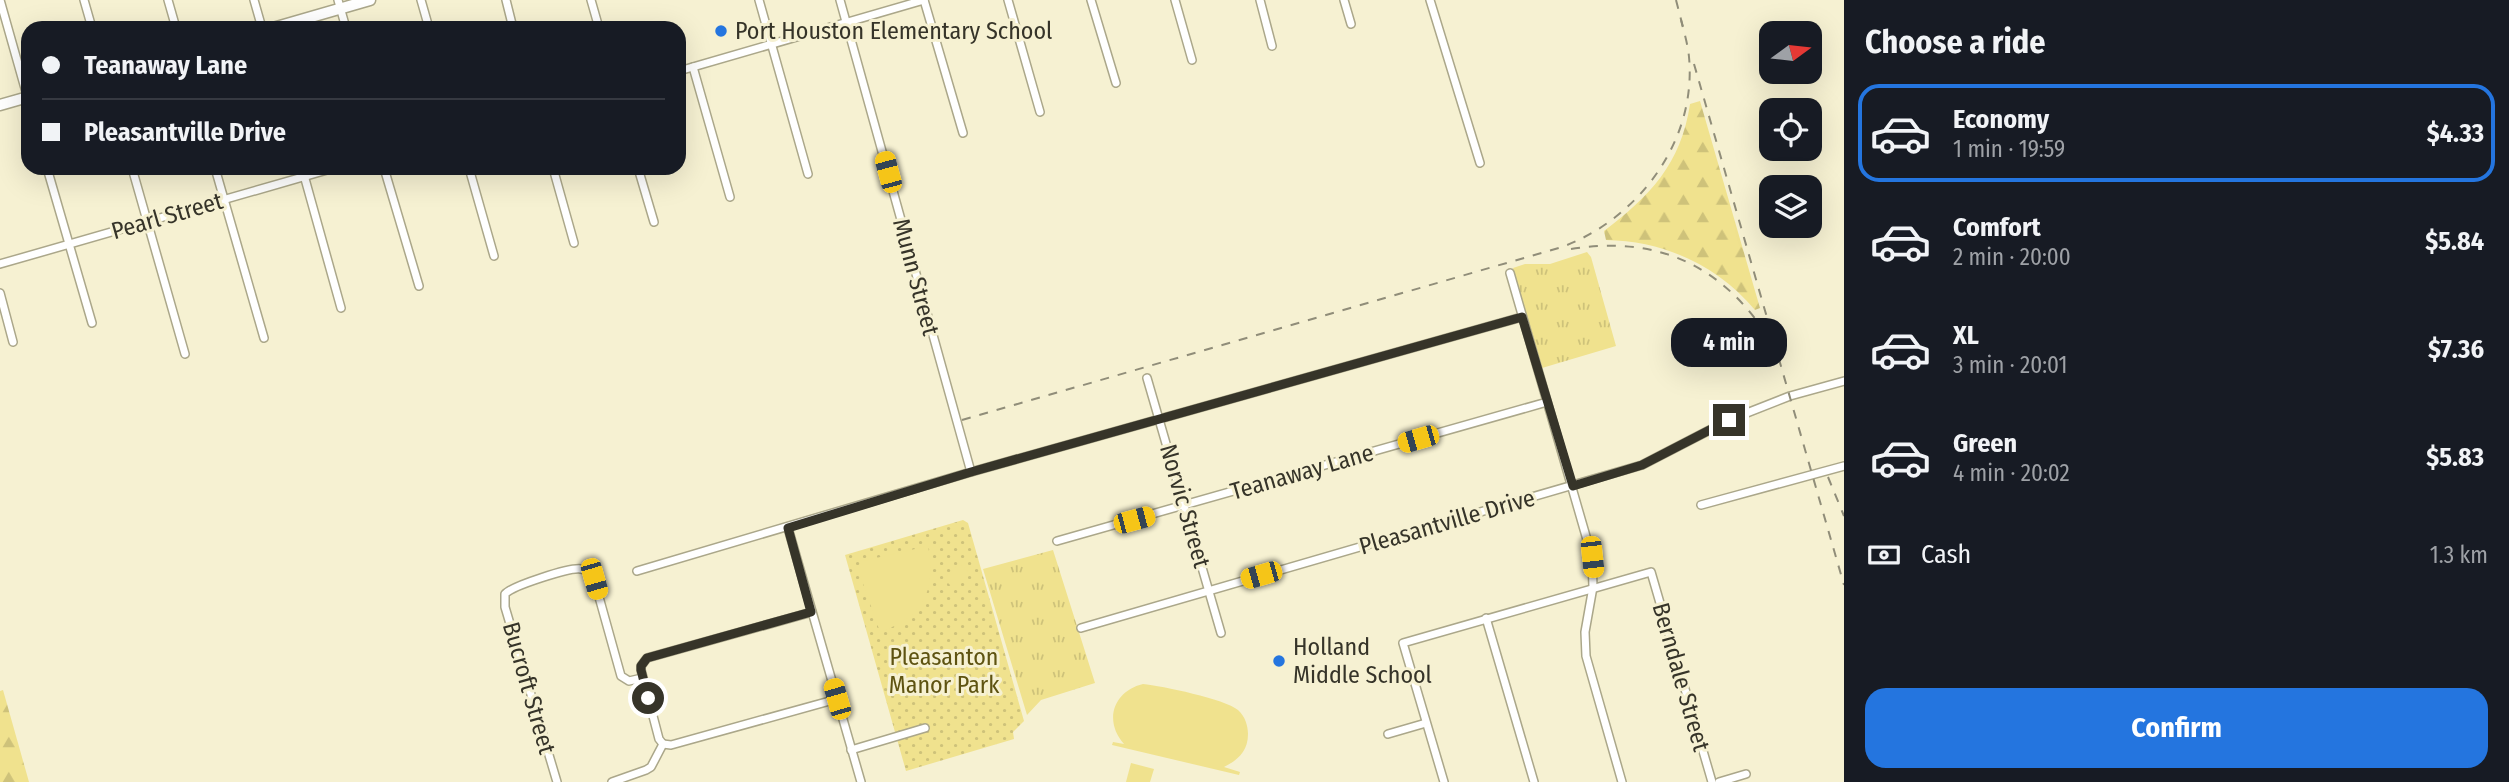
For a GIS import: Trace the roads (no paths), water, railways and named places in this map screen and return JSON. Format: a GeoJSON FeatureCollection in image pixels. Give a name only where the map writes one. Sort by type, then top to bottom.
{"type":"FeatureCollection","features":[{"type":"Feature","properties":{"kind":"main road"},"geometry":{"type":"LineString","coordinates":[[293,21],[340,4],[370,0]]}},
{"type":"Feature","properties":{"kind":"main road"},"geometry":{"type":"LineString","coordinates":[[0,105],[21,100]]}},
{"type":"Feature","properties":{"kind":"street"},"geometry":{"type":"LineString","coordinates":[[0,0],[21,74]]}},
{"type":"Feature","properties":{"kind":"street"},"geometry":{"type":"LineString","coordinates":[[85,0],[90,21]]}},
{"type":"Feature","properties":{"kind":"street"},"geometry":{"type":"LineString","coordinates":[[169,0],[174,21]]}},
{"type":"Feature","properties":{"kind":"street"},"geometry":{"type":"LineString","coordinates":[[254,0],[260,21]]}},
{"type":"Feature","properties":{"kind":"street"},"geometry":{"type":"LineString","coordinates":[[421,0],[427,21]]}},
{"type":"Feature","properties":{"kind":"street"},"geometry":{"type":"LineString","coordinates":[[506,0],[511,21]]}},
{"type":"Feature","properties":{"kind":"street"},"geometry":{"type":"LineString","coordinates":[[591,0],[597,21]]}},
{"type":"Feature","properties":{"kind":"street"},"geometry":{"type":"LineString","coordinates":[[759,0],[808,174]]}},
{"type":"Feature","properties":{"kind":"street","name":"Munn Street"},"geometry":{"type":"LineString","coordinates":[[840,0],[971,472]]}},
{"type":"Feature","properties":{"kind":"street"},"geometry":{"type":"LineString","coordinates":[[686,69],[924,0],[963,133]]}},
{"type":"Feature","properties":{"kind":"street"},"geometry":{"type":"LineString","coordinates":[[1008,0],[1040,112]]}},
{"type":"Feature","properties":{"kind":"street"},"geometry":{"type":"LineString","coordinates":[[1091,0],[1116,83]]}},
{"type":"Feature","properties":{"kind":"street"},"geometry":{"type":"LineString","coordinates":[[1175,0],[1192,60]]}},
{"type":"Feature","properties":{"kind":"street"},"geometry":{"type":"LineString","coordinates":[[1259,0],[1272,46]]}},
{"type":"Feature","properties":{"kind":"street"},"geometry":{"type":"LineString","coordinates":[[1344,0],[1351,24]]}},
{"type":"Feature","properties":{"kind":"street"},"geometry":{"type":"LineString","coordinates":[[1430,0],[1480,163]]}},
{"type":"Feature","properties":{"kind":"street"},"geometry":{"type":"LineString","coordinates":[[340,4],[344,21]]}},
{"type":"Feature","properties":{"kind":"street"},"geometry":{"type":"LineString","coordinates":[[693,67],[730,197]]}},
{"type":"Feature","properties":{"kind":"street"},"geometry":{"type":"LineString","coordinates":[[49,175],[92,323]]}},
{"type":"Feature","properties":{"kind":"street"},"geometry":{"type":"LineString","coordinates":[[134,175],[185,354]]}},
{"type":"Feature","properties":{"kind":"street"},"geometry":{"type":"LineString","coordinates":[[217,175],[264,338]]}},
{"type":"Feature","properties":{"kind":"street","name":"Pearl Street"},"geometry":{"type":"LineString","coordinates":[[0,264],[311,175]]}},
{"type":"Feature","properties":{"kind":"street"},"geometry":{"type":"LineString","coordinates":[[386,175],[419,286]]}},
{"type":"Feature","properties":{"kind":"street"},"geometry":{"type":"LineString","coordinates":[[471,175],[494,256]]}},
{"type":"Feature","properties":{"kind":"street"},"geometry":{"type":"LineString","coordinates":[[555,175],[574,243]]}},
{"type":"Feature","properties":{"kind":"street"},"geometry":{"type":"LineString","coordinates":[[640,175],[654,222]]}},
{"type":"Feature","properties":{"kind":"street"},"geometry":{"type":"LineString","coordinates":[[304,177],[341,308]]}},
{"type":"Feature","properties":{"kind":"street"},"geometry":{"type":"LineString","coordinates":[[1510,273],[1592,557],[1593,587],[1586,618],[1586,656],[1622,782]]}},
{"type":"Feature","properties":{"kind":"street"},"geometry":{"type":"LineString","coordinates":[[0,293],[13,342]]}},
{"type":"Feature","properties":{"kind":"street"},"geometry":{"type":"LineString","coordinates":[[637,571],[971,472],[1522,317]]}},
{"type":"Feature","properties":{"kind":"street","name":"Norvic Street"},"geometry":{"type":"LineString","coordinates":[[1147,379],[1221,633]]}},
{"type":"Feature","properties":{"kind":"street","name":"Pleasantville Drive"},"geometry":{"type":"LineString","coordinates":[[1081,628],[1642,465],[1729,420],[1790,396],[1844,381]]}},
{"type":"Feature","properties":{"kind":"street","name":"Teanaway Lane"},"geometry":{"type":"LineString","coordinates":[[1057,541],[1547,402]]}},
{"type":"Feature","properties":{"kind":"street"},"geometry":{"type":"LineString","coordinates":[[1701,505],[1844,466]]}},
{"type":"Feature","properties":{"kind":"street"},"geometry":{"type":"LineString","coordinates":[[788,528],[861,782]]}},
{"type":"Feature","properties":{"kind":"street","name":"Bucroft Street"},"geometry":{"type":"LineString","coordinates":[[556,782],[505,607],[505,594],[514,587],[578,568],[589,572],[594,579],[621,676],[629,681],[642,678]]}},
{"type":"Feature","properties":{"kind":"street","name":"Berndale Street"},"geometry":{"type":"LineString","coordinates":[[1593,587],[1651,572],[1712,782]]}},
{"type":"Feature","properties":{"kind":"street"},"geometry":{"type":"LineString","coordinates":[[1444,782],[1404,643],[1593,587]]}},
{"type":"Feature","properties":{"kind":"street"},"geometry":{"type":"LineString","coordinates":[[663,744],[642,678],[641,666],[647,658],[811,612]]}},
{"type":"Feature","properties":{"kind":"street"},"geometry":{"type":"LineString","coordinates":[[1486,618],[1534,782]]}},
{"type":"Feature","properties":{"kind":"street"},"geometry":{"type":"LineString","coordinates":[[663,744],[671,745],[837,699]]}},
{"type":"Feature","properties":{"kind":"street"},"geometry":{"type":"LineString","coordinates":[[1388,734],[1426,723]]}},
{"type":"Feature","properties":{"kind":"street"},"geometry":{"type":"LineString","coordinates":[[851,750],[925,728]]}},
{"type":"Feature","properties":{"kind":"street"},"geometry":{"type":"LineString","coordinates":[[612,782],[651,767],[663,744]]}},
{"type":"Feature","properties":{"kind":"street"},"geometry":{"type":"LineString","coordinates":[[1719,782],[1746,774]]}},
{"type":"Feature","properties":{"kind":"railway"},"geometry":{"type":"LineString","coordinates":[[1676,0],[1683,27]]}},
{"type":"Feature","properties":{"kind":"railway"},"geometry":{"type":"LineString","coordinates":[[962,420],[1562,247],[1590,234],[1638,197],[1657,173],[1672,147],[1683,118],[1689,88],[1688,52],[1681,20]]}},
{"type":"Feature","properties":{"kind":"railway"},"geometry":{"type":"LineString","coordinates":[[1694,64],[1844,585]]}},
{"type":"Feature","properties":{"kind":"railway"},"geometry":{"type":"LineString","coordinates":[[1571,249],[1631,247],[1659,252],[1684,261],[1708,274],[1730,291],[1768,337]]}},
{"type":"Feature","properties":{"kind":"railway"},"geometry":{"type":"LineString","coordinates":[[1828,477],[1844,516]]}},
{"type":"Feature","properties":{"kind":"place","name":"Port Houston Elementary School"},"geometry":{"type":"Point","coordinates":[721,31]}},
{"type":"Feature","properties":{"kind":"place","name":"Holland Middle School"},"geometry":{"type":"Point","coordinates":[1279,661]}},
{"type":"Feature","properties":{"kind":"park label","name":"Pleasanton Manor Park"},"geometry":{"type":"Point","coordinates":[944,671]}}]}
